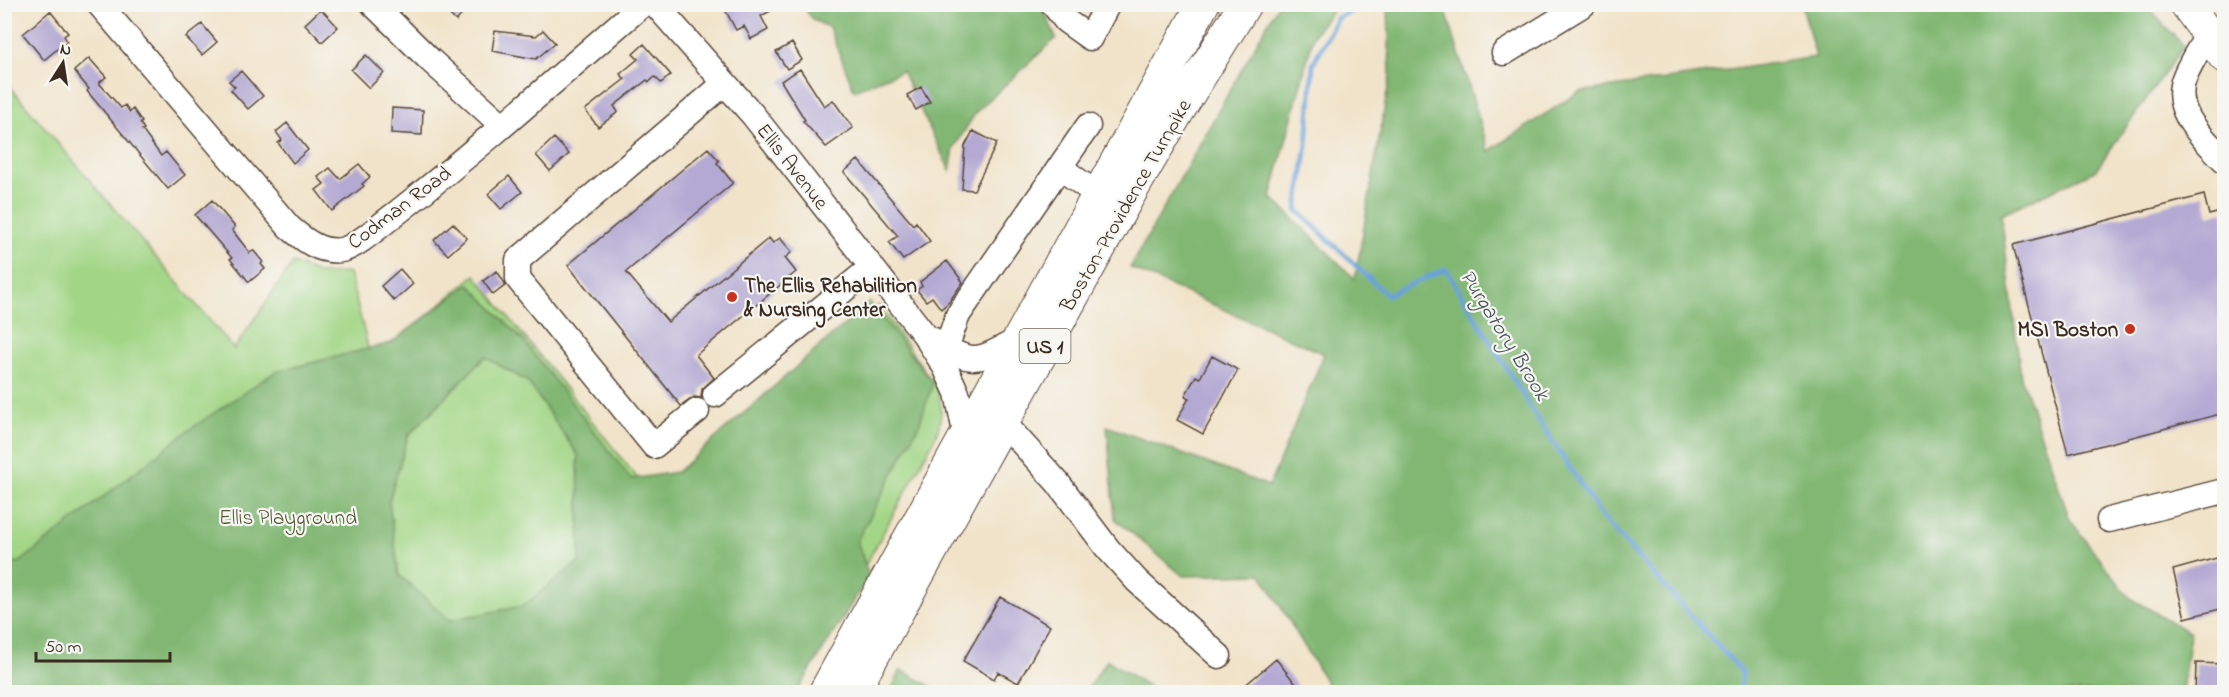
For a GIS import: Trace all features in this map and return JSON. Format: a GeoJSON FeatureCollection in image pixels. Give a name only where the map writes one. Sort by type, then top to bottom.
{"type":"FeatureCollection","features":[{"type":"Feature","properties":{"kind":"main road","name":"Boston-Providence Turnpike"},"geometry":{"type":"LineString","coordinates":[[854,693],[1128,197],[1245,4]]}},
{"type":"Feature","properties":{"kind":"main road"},"geometry":{"type":"LineString","coordinates":[[2186,4],[2216,45]]}},
{"type":"Feature","properties":{"kind":"main road","name":"Boston-Providence Turnpike"},"geometry":{"type":"LineString","coordinates":[[825,693],[1099,196],[1194,8]]}},
{"type":"Feature","properties":{"kind":"street","name":"Codman Road"},"geometry":{"type":"LineString","coordinates":[[99,4],[289,227],[306,242],[322,249],[342,250],[366,237],[502,125],[642,4]]}},
{"type":"Feature","properties":{"kind":"street"},"geometry":{"type":"LineString","coordinates":[[373,4],[430,60],[502,125]]}},
{"type":"Feature","properties":{"kind":"street","name":"Ellis Avenue"},"geometry":{"type":"LineString","coordinates":[[655,4],[753,115],[924,334],[945,367],[957,393],[966,437]]}},
{"type":"Feature","properties":{"kind":"street"},"geometry":{"type":"LineString","coordinates":[[1053,4],[1066,21],[1090,38],[1107,4]]}},
{"type":"Feature","properties":{"kind":"street"},"geometry":{"type":"LineString","coordinates":[[1504,53],[1584,4]]}},
{"type":"Feature","properties":{"kind":"street"},"geometry":{"type":"LineString","coordinates":[[2216,45],[2184,78],[2181,104],[2196,131],[2224,160]]}},
{"type":"Feature","properties":{"kind":"street"},"geometry":{"type":"LineString","coordinates":[[697,411],[654,446],[518,279],[518,260],[725,83]]}},
{"type":"Feature","properties":{"kind":"street"},"geometry":{"type":"LineString","coordinates":[[946,348],[958,315],[1088,126]]}},
{"type":"Feature","properties":{"kind":"street"},"geometry":{"type":"LineString","coordinates":[[1061,168],[1099,196]]}},
{"type":"Feature","properties":{"kind":"street"},"geometry":{"type":"LineString","coordinates":[[715,395],[872,267]]}},
{"type":"Feature","properties":{"kind":"street","name":"Ellis Avenue"},"geometry":{"type":"LineString","coordinates":[[924,334],[955,355],[974,360],[1021,338]]}},
{"type":"Feature","properties":{"kind":"street"},"geometry":{"type":"LineString","coordinates":[[1003,423],[1058,483],[1108,549],[1137,581],[1219,656]]}},
{"type":"Feature","properties":{"kind":"street"},"geometry":{"type":"LineString","coordinates":[[2109,520],[2224,492]]}},
{"type":"Feature","properties":{"kind":"green space"},"geometry":{"type":"Polygon","coordinates":[[[804,5],[1042,5],[1056,38],[976,112],[954,148],[950,171],[902,71],[854,90],[829,27],[813,19],[804,5]]]}},
{"type":"Feature","properties":{"kind":"green space"},"geometry":{"type":"Polygon","coordinates":[[[1278,5],[1337,5],[1314,34],[1271,197],[1355,279],[1390,76],[1388,5],[1444,5],[1489,151],[1579,92],[1816,57],[1802,5],[2145,5],[2184,46],[2095,171],[2001,214],[2021,377],[2070,520],[2129,597],[2190,633],[2182,692],[1332,692],[1261,574],[1183,576],[1115,519],[1107,426],[1269,486],[1324,354],[1130,268],[1278,5]]]}},
{"type":"Feature","properties":{"kind":"green space","name":"Ellis Playground"},"geometry":{"type":"Polygon","coordinates":[[[5,81],[234,349],[293,263],[320,274],[349,273],[372,362],[475,275],[655,500],[879,305],[937,388],[941,408],[939,427],[796,692],[5,692],[5,81]]]}},
{"type":"Feature","properties":{"kind":"green space","name":"Ellis Playground"},"geometry":{"type":"Polygon","coordinates":[[[469,284],[523,340],[631,479],[677,472],[870,302],[933,383],[919,425],[857,541],[869,576],[797,692],[5,692],[5,563],[20,562],[190,429],[275,372],[391,343],[469,284]],[[485,357],[408,436],[389,501],[399,575],[450,620],[523,606],[580,561],[578,455],[528,382],[485,357]]]}},
{"type":"Feature","properties":{"kind":"green space"},"geometry":{"type":"Polygon","coordinates":[[[1107,660],[1158,692],[1085,692],[1107,660]]]}},
{"type":"Feature","properties":{"kind":"green space"},"geometry":{"type":"Polygon","coordinates":[[[901,670],[941,692],[890,692],[901,670]]]}},
{"type":"Feature","properties":{"kind":"building"},"geometry":{"type":"Polygon","coordinates":[[[439,4],[472,4],[456,21],[439,4]]]}},
{"type":"Feature","properties":{"kind":"building"},"geometry":{"type":"Polygon","coordinates":[[[722,4],[783,4],[761,16],[768,30],[751,39],[744,26],[736,30],[722,4]]]}},
{"type":"Feature","properties":{"kind":"building"},"geometry":{"type":"Polygon","coordinates":[[[321,9],[338,27],[322,42],[305,24],[321,9]]]}},
{"type":"Feature","properties":{"kind":"building"},"geometry":{"type":"Polygon","coordinates":[[[50,11],[68,33],[64,36],[67,41],[44,60],[23,34],[50,11]]]}},
{"type":"Feature","properties":{"kind":"building"},"geometry":{"type":"Polygon","coordinates":[[[202,24],[217,42],[202,55],[186,37],[202,24]]]}},
{"type":"Feature","properties":{"kind":"building"},"geometry":{"type":"Polygon","coordinates":[[[543,30],[555,43],[536,59],[492,51],[495,31],[536,36],[543,30]]]}},
{"type":"Feature","properties":{"kind":"building"},"geometry":{"type":"Polygon","coordinates":[[[792,43],[802,60],[787,69],[776,52],[792,43]]]}},
{"type":"Feature","properties":{"kind":"building"},"geometry":{"type":"Polygon","coordinates":[[[644,44],[671,75],[661,83],[655,77],[649,82],[647,80],[614,106],[618,112],[598,127],[585,110],[625,79],[620,74],[638,59],[633,54],[644,44]]]}},
{"type":"Feature","properties":{"kind":"building"},"geometry":{"type":"Polygon","coordinates":[[[366,55],[384,73],[369,88],[351,70],[366,55]]]}},
{"type":"Feature","properties":{"kind":"building"},"geometry":{"type":"Polygon","coordinates":[[[89,58],[106,77],[99,83],[121,108],[125,105],[130,112],[133,109],[142,122],[140,123],[144,129],[142,130],[161,156],[166,152],[185,175],[168,189],[87,91],[89,89],[74,71],[89,58]]]}},
{"type":"Feature","properties":{"kind":"building"},"geometry":{"type":"Polygon","coordinates":[[[800,69],[824,106],[833,100],[853,128],[826,147],[803,121],[805,120],[781,81],[800,69]]]}},
{"type":"Feature","properties":{"kind":"building"},"geometry":{"type":"Polygon","coordinates":[[[241,71],[263,96],[248,109],[231,90],[235,87],[229,81],[241,71]]]}},
{"type":"Feature","properties":{"kind":"building"},"geometry":{"type":"Polygon","coordinates":[[[921,87],[930,102],[916,110],[907,95],[921,87]]]}},
{"type":"Feature","properties":{"kind":"building"},"geometry":{"type":"Polygon","coordinates":[[[392,108],[423,110],[422,135],[391,133],[392,108]]]}},
{"type":"Feature","properties":{"kind":"building"},"geometry":{"type":"Polygon","coordinates":[[[287,123],[308,150],[293,163],[278,143],[282,140],[276,132],[287,123]]]}},
{"type":"Feature","properties":{"kind":"building"},"geometry":{"type":"Polygon","coordinates":[[[973,131],[997,143],[974,190],[962,189],[965,146],[973,131]]]}},
{"type":"Feature","properties":{"kind":"building"},"geometry":{"type":"Polygon","coordinates":[[[554,138],[569,154],[550,171],[536,155],[554,138]]]}},
{"type":"Feature","properties":{"kind":"building","name":"The Ellis Rehabilition & Nursing Center"},"geometry":{"type":"Polygon","coordinates":[[[708,148],[733,183],[626,272],[668,322],[769,238],[773,243],[780,238],[792,252],[785,258],[796,272],[696,355],[714,378],[702,389],[701,398],[694,397],[681,406],[568,265],[708,148]]]}},
{"type":"Feature","properties":{"kind":"building"},"geometry":{"type":"Polygon","coordinates":[[[858,160],[913,225],[916,222],[930,241],[903,260],[889,242],[898,236],[844,172],[858,160]]]}},
{"type":"Feature","properties":{"kind":"building"},"geometry":{"type":"Polygon","coordinates":[[[359,164],[370,177],[362,184],[364,186],[332,211],[316,190],[324,184],[318,177],[330,168],[340,179],[359,164]]]}},
{"type":"Feature","properties":{"kind":"building"},"geometry":{"type":"Polygon","coordinates":[[[509,176],[522,192],[501,209],[488,194],[509,176]]]}},
{"type":"Feature","properties":{"kind":"building","name":"MSI Boston"},"geometry":{"type":"Polygon","coordinates":[[[2204,195],[2209,215],[2224,211],[2224,413],[2068,454],[2013,245],[2204,195]]]}},
{"type":"Feature","properties":{"kind":"building"},"geometry":{"type":"Polygon","coordinates":[[[212,200],[235,227],[232,230],[250,253],[253,250],[263,262],[261,264],[265,269],[249,282],[230,259],[232,258],[195,215],[212,200]]]}},
{"type":"Feature","properties":{"kind":"building"},"geometry":{"type":"Polygon","coordinates":[[[453,223],[467,238],[448,255],[434,240],[453,223]]]}},
{"type":"Feature","properties":{"kind":"building"},"geometry":{"type":"Polygon","coordinates":[[[947,261],[963,282],[941,309],[932,297],[926,301],[917,290],[922,286],[920,282],[947,261]]]}},
{"type":"Feature","properties":{"kind":"building"},"geometry":{"type":"Polygon","coordinates":[[[400,269],[413,284],[394,301],[381,286],[400,269]]]}},
{"type":"Feature","properties":{"kind":"building"},"geometry":{"type":"Polygon","coordinates":[[[497,271],[506,285],[493,295],[483,281],[497,271]]]}},
{"type":"Feature","properties":{"kind":"building"},"geometry":{"type":"Polygon","coordinates":[[[1212,356],[1238,370],[1203,434],[1177,420],[1189,398],[1185,396],[1196,376],[1200,378],[1212,356]]]}},
{"type":"Feature","properties":{"kind":"building"},"geometry":{"type":"Polygon","coordinates":[[[2224,556],[2224,608],[2185,618],[2173,570],[2224,556]]]}},
{"type":"Feature","properties":{"kind":"building"},"geometry":{"type":"Polygon","coordinates":[[[1000,597],[1050,626],[1018,683],[998,672],[994,679],[963,661],[1000,597]]]}},
{"type":"Feature","properties":{"kind":"building"},"geometry":{"type":"Polygon","coordinates":[[[1276,659],[1303,693],[1236,693],[1276,659]]]}},
{"type":"Feature","properties":{"kind":"building"},"geometry":{"type":"Polygon","coordinates":[[[2196,663],[2224,664],[2224,693],[2195,693],[2196,663]]]}},
{"type":"Feature","properties":{"kind":"waterway","name":"Purgatory Brook"},"geometry":{"type":"LineString","coordinates":[[1367,4],[1337,18],[1313,64],[1307,145],[1297,210],[1387,295],[1446,269],[1537,418],[1603,518],[1743,673],[1739,692]]}},
{"type":"Feature","properties":{"kind":"place","name":"The Ellis Rehabilition & Nursing Center"},"geometry":{"type":"Point","coordinates":[732,297]}},
{"type":"Feature","properties":{"kind":"place","name":"MSI Boston"},"geometry":{"type":"Point","coordinates":[2130,329]}}]}
